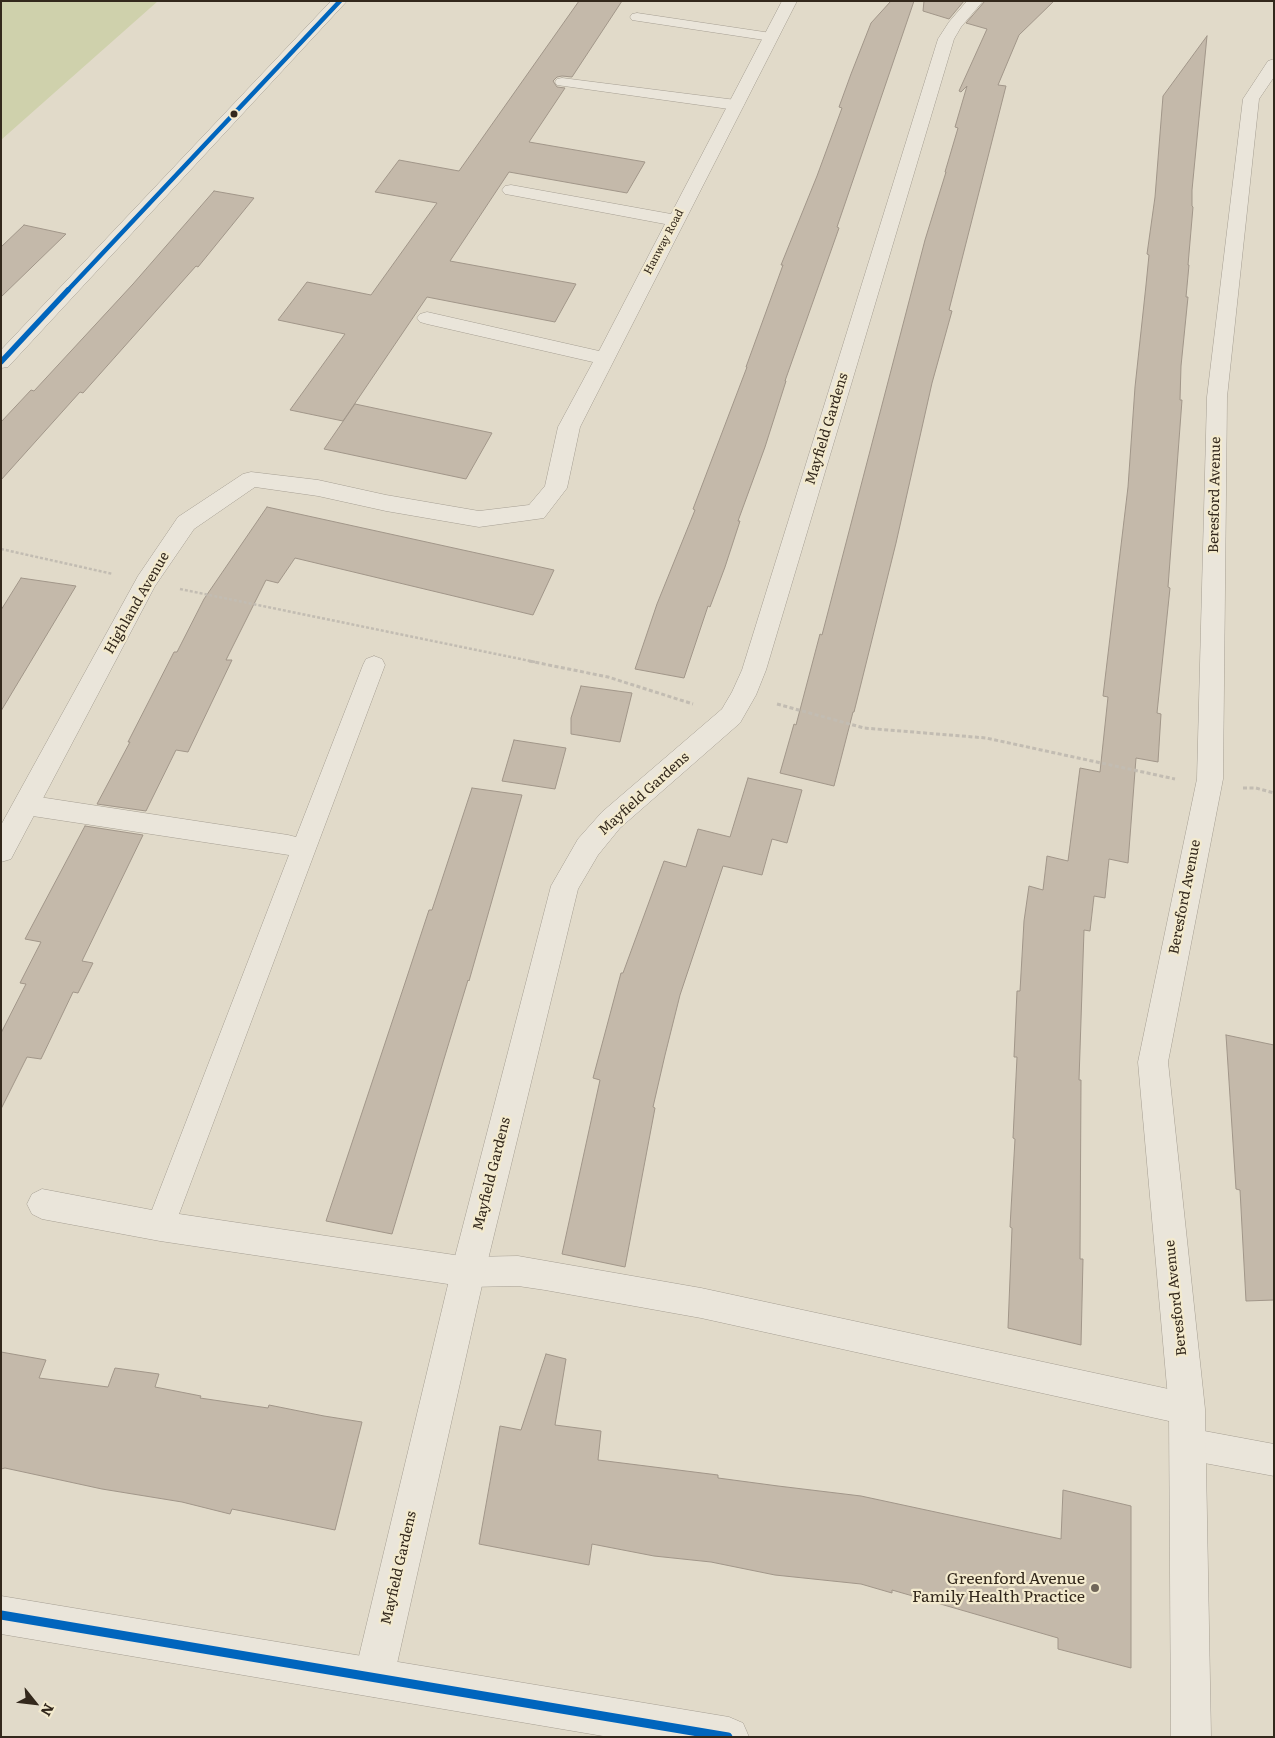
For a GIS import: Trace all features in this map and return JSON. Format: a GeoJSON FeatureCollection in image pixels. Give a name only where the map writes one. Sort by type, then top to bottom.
{"type":"FeatureCollection","features":[{"type":"Feature","properties":{"kind":"street"},"geometry":{"type":"LineString","coordinates":[[1,362],[340,1]]}},
{"type":"Feature","properties":{"kind":"street","name":"Hanway Road"},"geometry":{"type":"LineString","coordinates":[[556,488],[569,427],[603,358],[790,1]]}},
{"type":"Feature","properties":{"kind":"street","name":"Mayfield Gardens"},"geometry":{"type":"LineString","coordinates":[[374,1677],[468,1272],[565,886],[588,847],[611,820],[737,705],[754,670],[946,40],[954,25],[976,1]]}},
{"type":"Feature","properties":{"kind":"street","name":"Beresford Avenue"},"geometry":{"type":"LineString","coordinates":[[1190,1737],[1187,1409],[1153,1062],[1207,786],[1210,779],[1217,397],[1251,99],[1274,64]]}},
{"type":"Feature","properties":{"kind":"street"},"geometry":{"type":"LineString","coordinates":[[511,190],[675,220]]}},
{"type":"Feature","properties":{"kind":"street"},"geometry":{"type":"LineString","coordinates":[[427,318],[603,358]]}},
{"type":"Feature","properties":{"kind":"street","name":"Highland Avenue"},"geometry":{"type":"LineString","coordinates":[[1,851],[146,582],[186,523],[251,479],[318,488],[386,503],[479,519],[536,512],[556,488]]}},
{"type":"Feature","properties":{"kind":"street"},"geometry":{"type":"LineString","coordinates":[[1,1615],[729,1737]]}},
{"type":"Feature","properties":{"kind":"lane"},"geometry":{"type":"LineString","coordinates":[[637,17],[772,37]]}},
{"type":"Feature","properties":{"kind":"lane"},"geometry":{"type":"LineString","coordinates":[[562,82],[736,105]]}},
{"type":"Feature","properties":{"kind":"lane"},"geometry":{"type":"LineString","coordinates":[[160,1226],[374,665]]}},
{"type":"Feature","properties":{"kind":"lane"},"geometry":{"type":"LineString","coordinates":[[26,805],[288,845]]}},
{"type":"Feature","properties":{"kind":"lane"},"geometry":{"type":"LineString","coordinates":[[42,1204],[160,1226],[468,1272],[518,1271],[701,1303],[1187,1409]]}},
{"type":"Feature","properties":{"kind":"lane"},"geometry":{"type":"LineString","coordinates":[[1188,1444],[1274,1460]]}},
{"type":"Feature","properties":{"kind":"path"},"geometry":{"type":"LineString","coordinates":[[1,549],[353,626],[737,705],[864,728],[986,738],[1207,786],[1256,788],[1274,792]]}},
{"type":"Feature","properties":{"kind":"green space"},"geometry":{"type":"Polygon","coordinates":[[[1,1],[158,1],[1,140],[1,1]]]}},
{"type":"Feature","properties":{"kind":"building"},"geometry":{"type":"Polygon","coordinates":[[[579,1],[622,1],[572,77],[557,77],[553,81],[557,87],[565,88],[529,142],[645,162],[627,193],[509,172],[450,261],[576,284],[555,322],[427,297],[343,421],[290,410],[345,334],[278,320],[307,282],[371,295],[437,203],[375,192],[399,160],[459,171],[579,1]]]}},
{"type":"Feature","properties":{"kind":"building"},"geometry":{"type":"Polygon","coordinates":[[[891,1],[914,1],[837,227],[839,228],[785,381],[765,447],[738,521],[740,521],[725,567],[710,607],[708,606],[684,678],[635,669],[657,604],[695,510],[693,509],[747,367],[783,265],[781,265],[842,108],[839,107],[851,74],[871,23],[891,1]]]}},
{"type":"Feature","properties":{"kind":"building"},"geometry":{"type":"Polygon","coordinates":[[[924,1],[964,1],[949,19],[923,11],[924,1]]]}},
{"type":"Feature","properties":{"kind":"building"},"geometry":{"type":"Polygon","coordinates":[[[985,1],[1054,1],[1019,35],[998,85],[1006,86],[949,310],[952,311],[932,383],[896,543],[834,786],[780,773],[794,724],[796,725],[820,634],[822,635],[925,240],[958,128],[955,127],[967,86],[961,92],[959,91],[987,29],[966,23],[985,1]]]}},
{"type":"Feature","properties":{"kind":"building"},"geometry":{"type":"Polygon","coordinates":[[[1207,36],[1192,190],[1193,207],[1186,297],[1188,297],[1181,366],[1180,400],[1182,400],[1168,587],[1170,588],[1157,713],[1161,714],[1158,762],[1136,758],[1128,863],[1109,859],[1105,898],[1094,896],[1090,931],[1084,930],[1079,1080],[1081,1080],[1080,1259],[1083,1259],[1081,1345],[1008,1328],[1012,1228],[1010,1227],[1015,1139],[1013,1138],[1017,1057],[1014,1057],[1017,991],[1020,991],[1024,921],[1029,886],[1043,890],[1047,856],[1068,861],[1080,768],[1100,772],[1108,697],[1103,696],[1128,487],[1135,387],[1149,255],[1147,254],[1155,197],[1163,96],[1207,36]]]}},
{"type":"Feature","properties":{"kind":"building"},"geometry":{"type":"Polygon","coordinates":[[[214,191],[254,198],[198,267],[196,266],[83,393],[80,392],[1,480],[1,422],[31,390],[34,391],[133,284],[214,191]]]}},
{"type":"Feature","properties":{"kind":"building"},"geometry":{"type":"Polygon","coordinates":[[[24,225],[66,234],[1,297],[1,247],[24,225]]]}},
{"type":"Feature","properties":{"kind":"building"},"geometry":{"type":"Polygon","coordinates":[[[355,404],[492,433],[466,479],[324,449],[355,404]]]}},
{"type":"Feature","properties":{"kind":"building"},"geometry":{"type":"Polygon","coordinates":[[[267,507],[554,570],[533,615],[295,558],[278,583],[266,580],[226,660],[232,660],[188,752],[176,750],[146,811],[97,804],[174,652],[177,652],[204,599],[267,507]]]}},
{"type":"Feature","properties":{"kind":"building"},"geometry":{"type":"Polygon","coordinates":[[[21,578],[76,586],[1,711],[1,610],[21,578]]]}},
{"type":"Feature","properties":{"kind":"building"},"geometry":{"type":"Polygon","coordinates":[[[581,686],[632,693],[620,742],[571,734],[571,718],[581,686]]]}},
{"type":"Feature","properties":{"kind":"building"},"geometry":{"type":"Polygon","coordinates":[[[514,740],[566,748],[555,789],[502,781],[514,740]]]}},
{"type":"Feature","properties":{"kind":"building"},"geometry":{"type":"Polygon","coordinates":[[[748,778],[802,790],[787,843],[772,839],[762,875],[723,866],[680,995],[665,1055],[653,1107],[655,1108],[625,1267],[562,1254],[600,1080],[593,1078],[621,973],[623,973],[664,861],[686,867],[698,829],[730,837],[748,778]]]}},
{"type":"Feature","properties":{"kind":"building"},"geometry":{"type":"Polygon","coordinates":[[[472,788],[522,795],[469,981],[392,1234],[326,1221],[429,910],[432,910],[472,788]]]}},
{"type":"Feature","properties":{"kind":"building"},"geometry":{"type":"Polygon","coordinates":[[[85,826],[143,835],[82,961],[93,963],[78,993],[73,992],[41,1059],[27,1057],[1,1109],[1,1033],[26,984],[20,983],[41,942],[25,939],[85,826]]]}},
{"type":"Feature","properties":{"kind":"building"},"geometry":{"type":"Polygon","coordinates":[[[1226,1035],[1274,1045],[1274,1300],[1246,1301],[1240,1190],[1236,1189],[1226,1035]]]}},
{"type":"Feature","properties":{"kind":"building"},"geometry":{"type":"Polygon","coordinates":[[[1,1352],[46,1360],[39,1378],[108,1387],[115,1368],[159,1374],[155,1387],[201,1396],[200,1398],[268,1408],[269,1405],[362,1422],[335,1530],[232,1509],[230,1514],[182,1502],[102,1489],[5,1468],[1,1469],[1,1352]]]}},
{"type":"Feature","properties":{"kind":"building"},"geometry":{"type":"Polygon","coordinates":[[[546,1354],[566,1359],[555,1425],[601,1431],[598,1460],[718,1475],[718,1478],[861,1496],[1061,1539],[1063,1490],[1131,1506],[1131,1668],[1058,1649],[1058,1638],[892,1590],[892,1593],[861,1584],[775,1575],[711,1562],[654,1556],[592,1544],[589,1565],[479,1544],[500,1426],[521,1430],[546,1354]]]}},
{"type":"Feature","properties":{"kind":"transit line"},"geometry":{"type":"LineString","coordinates":[[1,362],[340,1]]}},
{"type":"Feature","properties":{"kind":"transit line"},"geometry":{"type":"LineString","coordinates":[[1,1615],[728,1737]]}},
{"type":"Feature","properties":{"kind":"place","name":"Greenford Avenue Family Health Practice"},"geometry":{"type":"Point","coordinates":[1095,1588]}}]}
